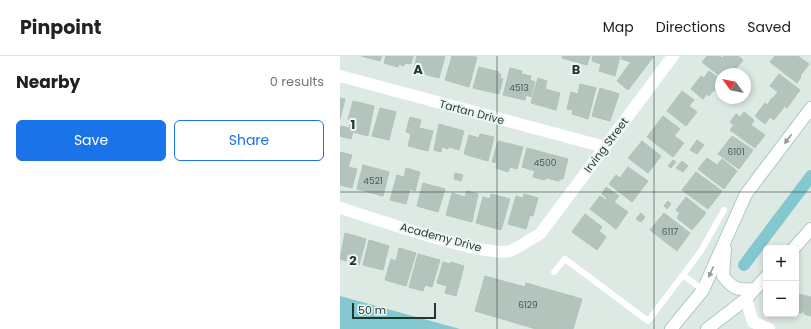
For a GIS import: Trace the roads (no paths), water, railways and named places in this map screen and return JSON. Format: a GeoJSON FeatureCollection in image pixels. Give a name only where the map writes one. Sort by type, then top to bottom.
{"type":"FeatureCollection","features":[{"type":"Feature","properties":{"kind":"street","name":"Irving Street"},"geometry":{"type":"LineString","coordinates":[[540,234],[673,56]]}},
{"type":"Feature","properties":{"kind":"street","name":"Tartan Drive"},"geometry":{"type":"LineString","coordinates":[[340,76],[605,147]]}},
{"type":"Feature","properties":{"kind":"street"},"geometry":{"type":"LineString","coordinates":[[671,329],[703,290],[746,194],[811,108]]}},
{"type":"Feature","properties":{"kind":"street","name":"Academy Drive"},"geometry":{"type":"LineString","coordinates":[[340,208],[471,247],[498,252],[510,250],[540,234]]}},
{"type":"Feature","properties":{"kind":"street"},"geometry":{"type":"LineString","coordinates":[[797,245],[811,229]]}},
{"type":"Feature","properties":{"kind":"street"},"geometry":{"type":"LineString","coordinates":[[727,236],[723,276],[732,288],[741,290],[755,289]]}},
{"type":"Feature","properties":{"kind":"street"},"geometry":{"type":"LineString","coordinates":[[707,329],[746,299],[763,280]]}},
{"type":"Feature","properties":{"kind":"street"},"geometry":{"type":"LineString","coordinates":[[746,299],[752,322],[769,329]]}},
{"type":"Feature","properties":{"kind":"lane"},"geometry":{"type":"LineString","coordinates":[[554,272],[565,259],[648,321],[705,246],[724,210]]}},
{"type":"Feature","properties":{"kind":"lane"},"geometry":{"type":"LineString","coordinates":[[683,275],[703,290]]}},
{"type":"Feature","properties":{"kind":"water"},"geometry":{"type":"Polygon","coordinates":[[[340,296],[460,329],[340,329],[340,296]]]}},
{"type":"Feature","properties":{"kind":"waterway"},"geometry":{"type":"LineString","coordinates":[[744,265],[811,176]]}}]}
